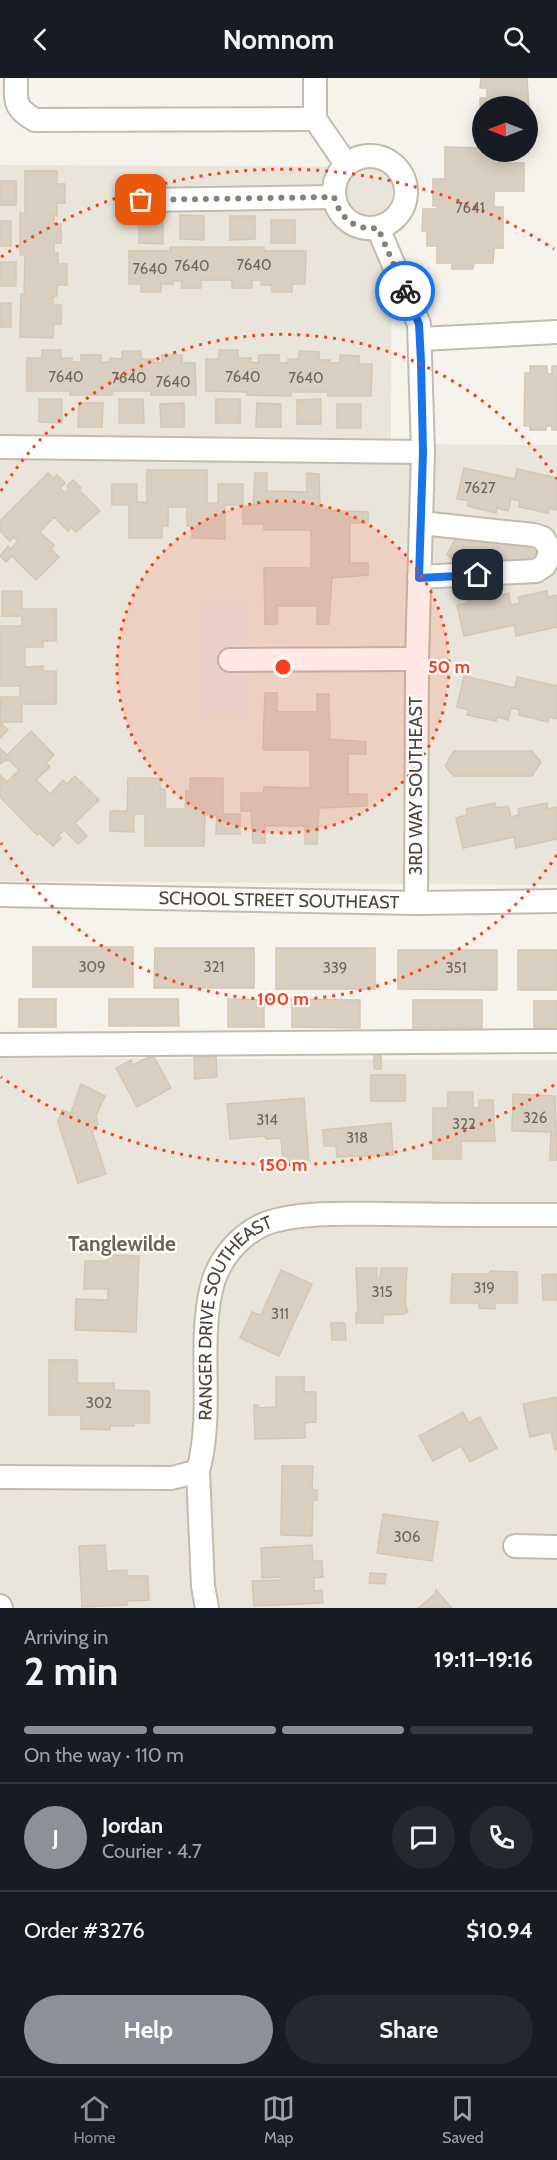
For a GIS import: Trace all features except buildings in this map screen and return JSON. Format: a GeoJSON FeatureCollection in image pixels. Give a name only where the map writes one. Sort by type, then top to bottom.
{"type":"FeatureCollection","features":[{"type":"Feature","properties":{"kind":"street"},"geometry":{"type":"LineString","coordinates":[[16,78],[16,102],[22,112],[34,120],[315,119]]}},
{"type":"Feature","properties":{"kind":"street"},"geometry":{"type":"LineString","coordinates":[[315,78],[315,119],[346,164]]}},
{"type":"Feature","properties":{"kind":"street"},"geometry":{"type":"LineString","coordinates":[[368,155],[379,156],[390,161],[398,169],[404,179],[405,202],[393,221],[378,228],[369,229],[356,226],[346,219],[338,209],[334,197],[334,184],[346,164],[368,155]]}},
{"type":"Feature","properties":{"kind":"street"},"geometry":{"type":"LineString","coordinates":[[141,200],[334,197]]}},
{"type":"Feature","properties":{"kind":"street","name":"3RD WAY SOUTHEAST"},"geometry":{"type":"LineString","coordinates":[[378,228],[419,324],[420,339],[423,452],[417,659],[416,903]]}},
{"type":"Feature","properties":{"kind":"street"},"geometry":{"type":"LineString","coordinates":[[420,339],[557,332]]}},
{"type":"Feature","properties":{"kind":"street"},"geometry":{"type":"LineString","coordinates":[[0,447],[423,452]]}},
{"type":"Feature","properties":{"kind":"street"},"geometry":{"type":"LineString","coordinates":[[419,578],[536,571],[545,565],[551,551],[543,538],[534,535],[421,523]]}},
{"type":"Feature","properties":{"kind":"street"},"geometry":{"type":"LineString","coordinates":[[230,660],[417,659]]}},
{"type":"Feature","properties":{"kind":"street","name":"SCHOOL STREET SOUTHEAST"},"geometry":{"type":"LineString","coordinates":[[0,895],[416,903],[557,901]]}},
{"type":"Feature","properties":{"kind":"street"},"geometry":{"type":"LineString","coordinates":[[0,1045],[557,1041]]}},
{"type":"Feature","properties":{"kind":"street","name":"RANGER DRIVE SOUTHEAST"},"geometry":{"type":"LineString","coordinates":[[207,1608],[203,1586],[198,1471],[204,1439],[206,1327],[211,1289],[217,1270],[228,1252],[244,1237],[265,1224],[308,1216],[557,1215]]}},
{"type":"Feature","properties":{"kind":"street"},"geometry":{"type":"LineString","coordinates":[[0,1477],[172,1478],[198,1471]]}},
{"type":"Feature","properties":{"kind":"street"},"geometry":{"type":"LineString","coordinates":[[515,1546],[557,1547]]}},
{"type":"Feature","properties":{"kind":"shaded area"},"geometry":{"type":"Polygon","coordinates":[[[0,165],[392,167],[391,444],[557,445],[557,885],[0,881],[0,165]]]}},
{"type":"Feature","properties":{"kind":"shaded area"},"geometry":{"type":"Polygon","coordinates":[[[200,606],[247,606],[247,714],[200,714],[200,606]]]}},
{"type":"Feature","properties":{"kind":"shaded area"},"geometry":{"type":"Polygon","coordinates":[[[0,1058],[557,1060],[557,1608],[0,1608],[0,1058]]]}},
{"type":"Feature","properties":{"kind":"way so far"},"geometry":{"type":"LineString","coordinates":[[141,200],[334,197],[338,209],[346,219],[356,226],[369,229],[378,228],[405,291]]}},
{"type":"Feature","properties":{"kind":"district","name":"Tanglewilde"},"geometry":{"type":"Point","coordinates":[122,1243]}},
{"type":"Feature","properties":{"kind":"route"},"geometry":{"type":"LineString","coordinates":[[405,291],[419,324],[421,362],[423,452],[419,578],[478,575]]}}]}
